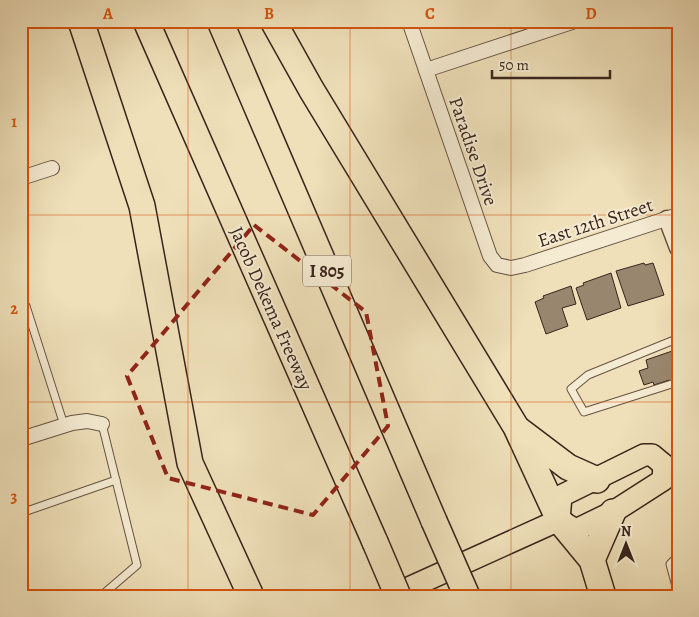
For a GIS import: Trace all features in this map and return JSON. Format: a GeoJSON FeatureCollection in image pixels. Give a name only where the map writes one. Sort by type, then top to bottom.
{"type":"FeatureCollection","features":[{"type":"Feature","properties":{"kind":"highway"},"geometry":{"type":"LineString","coordinates":[[81,21],[142,206],[190,463],[251,596]]}},
{"type":"Feature","properties":{"kind":"highway","name":"Jacob Dekema Freeway"},"geometry":{"type":"LineString","coordinates":[[146,21],[398,596]]}},
{"type":"Feature","properties":{"kind":"highway","name":"I 805"},"geometry":{"type":"LineString","coordinates":[[220,21],[467,596]]}},
{"type":"Feature","properties":{"kind":"highway"},"geometry":{"type":"LineString","coordinates":[[273,21],[311,89],[516,427],[559,520],[592,560],[603,596]]}},
{"type":"Feature","properties":{"kind":"highway"},"geometry":{"type":"LineString","coordinates":[[516,427],[568,467],[597,480]]}},
{"type":"Feature","properties":{"kind":"highway"},"geometry":{"type":"LineString","coordinates":[[592,560],[613,512]]}},
{"type":"Feature","properties":{"kind":"highway"},"geometry":{"type":"LineString","coordinates":[[234,562],[234,596]]}},
{"type":"Feature","properties":{"kind":"main road"},"geometry":{"type":"LineString","coordinates":[[648,454],[671,461],[663,480],[613,512],[576,530],[559,520],[561,496],[648,454]]}},
{"type":"Feature","properties":{"kind":"main road"},"geometry":{"type":"LineString","coordinates":[[392,596],[559,520]]}},
{"type":"Feature","properties":{"kind":"street","name":"Paradise Drive"},"geometry":{"type":"LineString","coordinates":[[409,21],[490,256],[497,265],[511,268],[525,265]]}},
{"type":"Feature","properties":{"kind":"street"},"geometry":{"type":"LineString","coordinates":[[426,70],[575,21]]}},
{"type":"Feature","properties":{"kind":"street"},"geometry":{"type":"LineString","coordinates":[[21,178],[52,168]]}},
{"type":"Feature","properties":{"kind":"street"},"geometry":{"type":"LineString","coordinates":[[672,217],[678,248]]}},
{"type":"Feature","properties":{"kind":"street","name":"East 12th Street"},"geometry":{"type":"LineString","coordinates":[[525,265],[672,217]]}},
{"type":"Feature","properties":{"kind":"street"},"geometry":{"type":"LineString","coordinates":[[21,439],[64,425],[87,421],[102,424]]}},
{"type":"Feature","properties":{"kind":"lane"},"geometry":{"type":"LineString","coordinates":[[21,308],[26,306],[64,425]]}},
{"type":"Feature","properties":{"kind":"lane"},"geometry":{"type":"LineString","coordinates":[[678,337],[588,375],[571,389],[584,412],[678,382]]}},
{"type":"Feature","properties":{"kind":"lane"},"geometry":{"type":"LineString","coordinates":[[101,596],[137,565],[102,424]]}},
{"type":"Feature","properties":{"kind":"lane"},"geometry":{"type":"LineString","coordinates":[[21,513],[116,480]]}},
{"type":"Feature","properties":{"kind":"lane"},"geometry":{"type":"LineString","coordinates":[[678,556],[670,564],[678,594]]}},
{"type":"Feature","properties":{"kind":"highlighted area"},"geometry":{"type":"Polygon","coordinates":[[[254,225],[366,312],[388,426],[313,515],[168,478],[127,376],[254,225]]]}},
{"type":"Feature","properties":{"kind":"building"},"geometry":{"type":"Polygon","coordinates":[[[644,263],[645,265],[653,263],[664,295],[628,306],[616,271],[644,263]]]}},
{"type":"Feature","properties":{"kind":"building"},"geometry":{"type":"Polygon","coordinates":[[[611,273],[621,308],[587,320],[576,288],[584,285],[583,283],[611,273]]]}},
{"type":"Feature","properties":{"kind":"building"},"geometry":{"type":"Polygon","coordinates":[[[571,286],[576,304],[562,308],[568,326],[546,334],[535,302],[544,298],[543,296],[571,286]]]}},
{"type":"Feature","properties":{"kind":"building"},"geometry":{"type":"Polygon","coordinates":[[[678,349],[678,379],[654,385],[653,382],[644,385],[639,371],[648,368],[646,360],[678,349]]]}}]}
